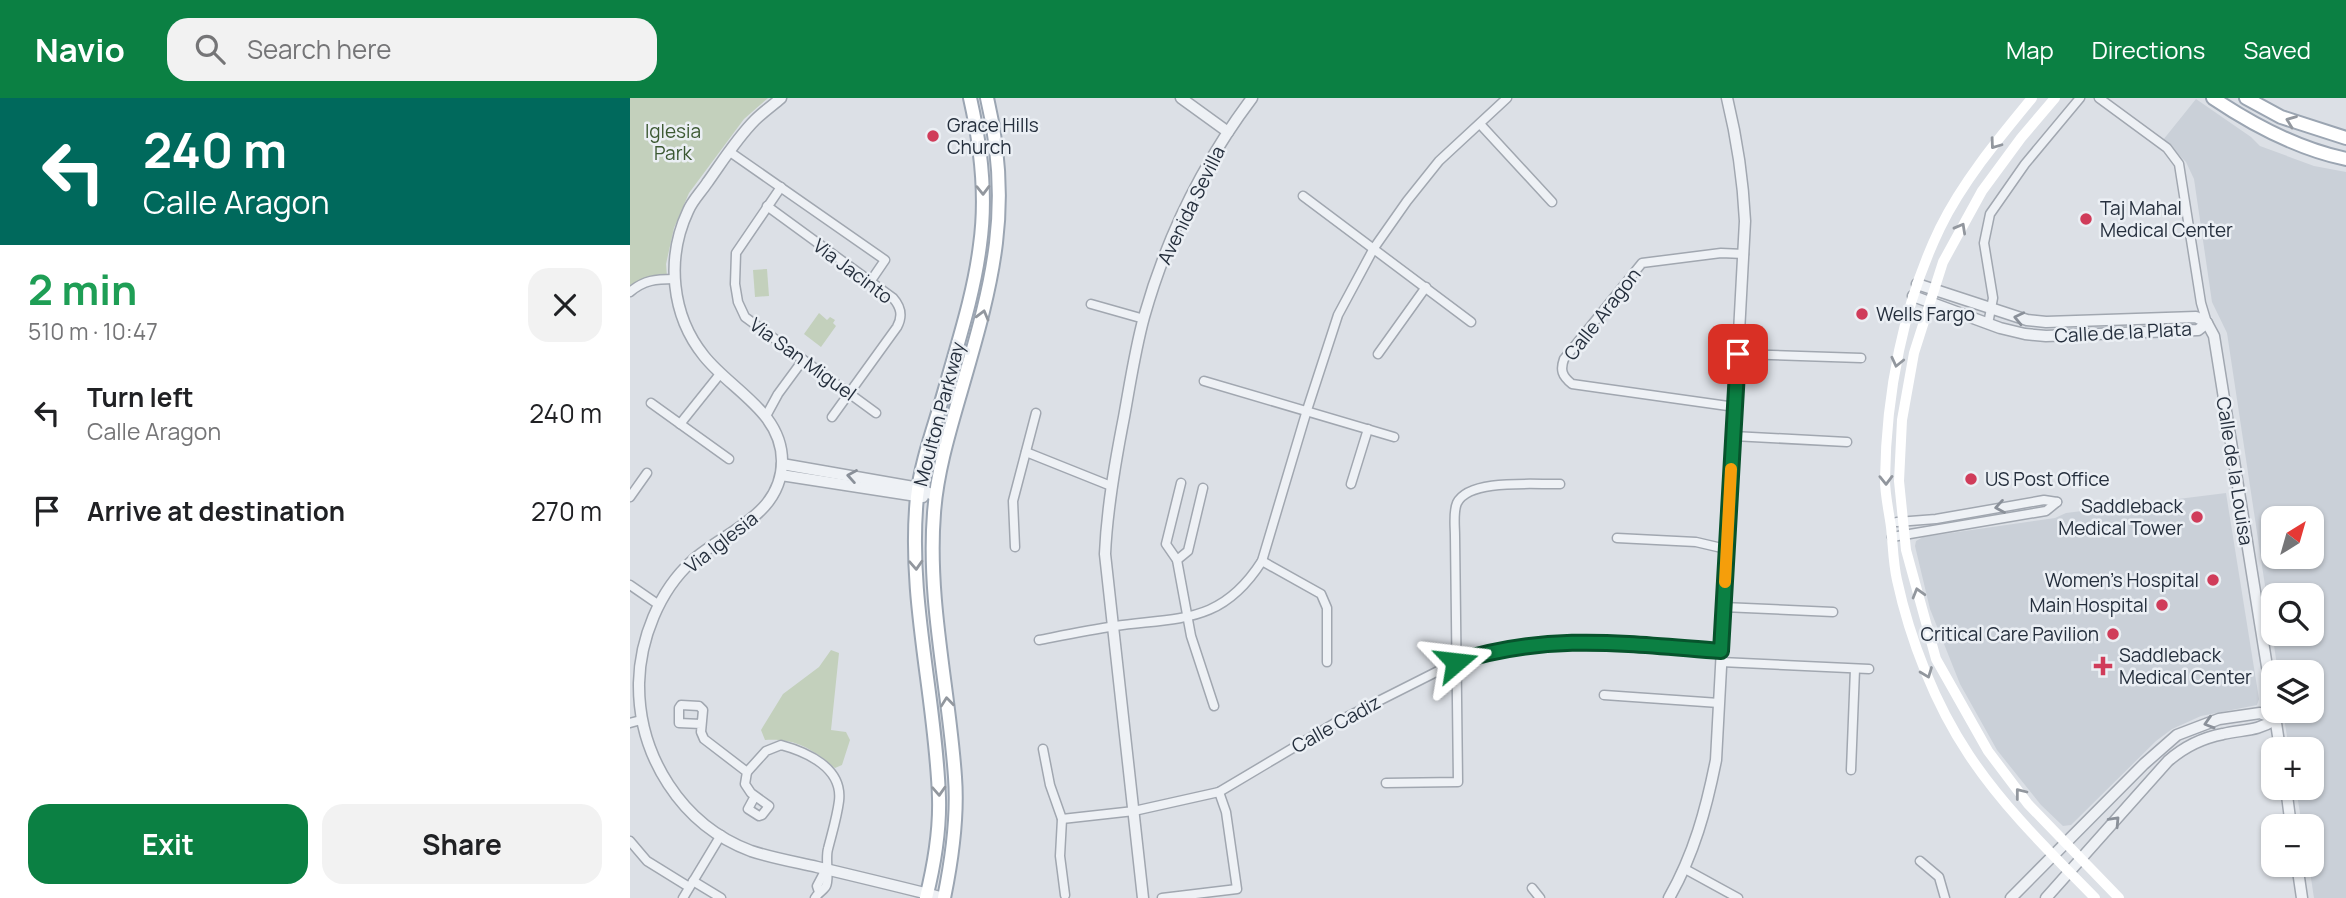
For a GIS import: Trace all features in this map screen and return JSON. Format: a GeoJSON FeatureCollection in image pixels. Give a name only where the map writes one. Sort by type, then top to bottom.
{"type":"FeatureCollection","features":[{"type":"Feature","properties":{"kind":"main road","name":"Moulton Parkway"},"geometry":{"type":"LineString","coordinates":[[927,896],[934,863],[939,801],[917,585],[915,531],[918,492],[968,305],[981,243],[983,182],[971,98]]}},
{"type":"Feature","properties":{"kind":"main road","name":"Moulton Parkway"},"geometry":{"type":"LineString","coordinates":[[944,898],[954,838],[955,779],[933,570],[936,496],[947,440],[988,295],[997,245],[998,162],[987,98]]}},
{"type":"Feature","properties":{"kind":"main road"},"geometry":{"type":"LineString","coordinates":[[2032,98],[1996,143],[1947,217],[1917,284],[1894,371],[1885,481],[1897,578],[1938,700],[1986,779],[2095,898]]}},
{"type":"Feature","properties":{"kind":"main road"},"geometry":{"type":"LineString","coordinates":[[2055,98],[1998,168],[1975,202],[1947,254],[1914,353],[1902,420],[1899,481],[1906,550],[1937,659],[1988,751],[2028,804],[2119,898]]}},
{"type":"Feature","properties":{"kind":"main road"},"geometry":{"type":"LineString","coordinates":[[2041,115],[2049,112],[2062,98]]}},
{"type":"Feature","properties":{"kind":"main road"},"geometry":{"type":"LineString","coordinates":[[2213,98],[2271,132],[2319,152],[2346,159]]}},
{"type":"Feature","properties":{"kind":"main road"},"geometry":{"type":"LineString","coordinates":[[2246,98],[2281,117],[2346,138]]}},
{"type":"Feature","properties":{"kind":"street"},"geometry":{"type":"LineString","coordinates":[[781,98],[754,121],[688,211],[675,256],[674,279],[683,321],[702,354],[766,416],[781,442],[782,470],[936,496]]}},
{"type":"Feature","properties":{"kind":"street"},"geometry":{"type":"LineString","coordinates":[[1181,98],[1228,132]]}},
{"type":"Feature","properties":{"kind":"street","name":"Avenida Sevilla"},"geometry":{"type":"LineString","coordinates":[[1143,898],[1112,626],[1105,554],[1106,519],[1144,319],[1158,273],[1201,177],[1252,98]]}},
{"type":"Feature","properties":{"kind":"street"},"geometry":{"type":"LineString","coordinates":[[1040,640],[1112,626],[1188,617],[1213,609],[1236,595],[1250,581],[1262,561],[1338,315],[1374,248],[1407,201],[1439,162],[1507,98]]}},
{"type":"Feature","properties":{"kind":"street"},"geometry":{"type":"LineString","coordinates":[[1669,898],[1685,869],[1706,809],[1716,760],[1744,254],[1744,188],[1727,98]]}},
{"type":"Feature","properties":{"kind":"street"},"geometry":{"type":"LineString","coordinates":[[1988,324],[1993,298],[1983,243],[1990,214],[2025,164],[2080,98]]}},
{"type":"Feature","properties":{"kind":"street"},"geometry":{"type":"LineString","coordinates":[[2099,98],[2167,148],[2179,164],[2201,303],[2207,323]]}},
{"type":"Feature","properties":{"kind":"street"},"geometry":{"type":"LineString","coordinates":[[1480,124],[1552,202]]}},
{"type":"Feature","properties":{"kind":"street"},"geometry":{"type":"LineString","coordinates":[[730,152],[885,260],[870,282]]}},
{"type":"Feature","properties":{"kind":"street","name":"Via San Miguel"},"geometry":{"type":"LineString","coordinates":[[781,187],[736,253],[738,302],[745,317],[876,413]]}},
{"type":"Feature","properties":{"kind":"street"},"geometry":{"type":"LineString","coordinates":[[1303,196],[1471,322]]}},
{"type":"Feature","properties":{"kind":"street","name":"Via Jacinto"},"geometry":{"type":"LineString","coordinates":[[767,206],[896,301],[900,307],[901,319],[832,417]]}},
{"type":"Feature","properties":{"kind":"street","name":"Calle Aragon"},"geometry":{"type":"LineString","coordinates":[[1735,407],[1572,384],[1564,377],[1561,368],[1564,359],[1642,263],[1721,253],[1744,254]]}},
{"type":"Feature","properties":{"kind":"street"},"geometry":{"type":"LineString","coordinates":[[630,292],[640,283],[653,279],[674,279]]}},
{"type":"Feature","properties":{"kind":"street","name":"Calle de la Plata"},"geometry":{"type":"LineString","coordinates":[[1913,296],[1988,324],[2016,332],[2046,336],[2198,330],[2207,323],[2196,317],[2046,322],[2027,320],[1917,284]]}},
{"type":"Feature","properties":{"kind":"street"},"geometry":{"type":"LineString","coordinates":[[1378,354],[1426,287]]}},
{"type":"Feature","properties":{"kind":"street"},"geometry":{"type":"LineString","coordinates":[[1091,304],[1144,319]]}},
{"type":"Feature","properties":{"kind":"street","name":"Calle de la Louisa"},"geometry":{"type":"LineString","coordinates":[[2207,323],[2214,336],[2266,660]]}},
{"type":"Feature","properties":{"kind":"street"},"geometry":{"type":"LineString","coordinates":[[1738,354],[1861,358]]}},
{"type":"Feature","properties":{"kind":"street"},"geometry":{"type":"LineString","coordinates":[[766,416],[778,394],[803,360]]}},
{"type":"Feature","properties":{"kind":"street"},"geometry":{"type":"LineString","coordinates":[[680,424],[720,374]]}},
{"type":"Feature","properties":{"kind":"street"},"geometry":{"type":"LineString","coordinates":[[1204,381],[1394,437]]}},
{"type":"Feature","properties":{"kind":"street"},"geometry":{"type":"LineString","coordinates":[[650,403],[729,459]]}},
{"type":"Feature","properties":{"kind":"street"},"geometry":{"type":"LineString","coordinates":[[1015,547],[1013,501],[1037,413]]}},
{"type":"Feature","properties":{"kind":"street"},"geometry":{"type":"LineString","coordinates":[[1352,484],[1368,429]]}},
{"type":"Feature","properties":{"kind":"street"},"geometry":{"type":"LineString","coordinates":[[1733,436],[1847,442]]}},
{"type":"Feature","properties":{"kind":"street"},"geometry":{"type":"LineString","coordinates":[[1026,452],[1111,486]]}},
{"type":"Feature","properties":{"kind":"street","name":"Via Iglesia"},"geometry":{"type":"LineString","coordinates":[[782,470],[771,502],[740,528],[692,561],[675,579],[659,605],[647,633],[639,667],[635,722],[669,788],[694,816],[720,835],[750,851],[944,898]]}},
{"type":"Feature","properties":{"kind":"street"},"geometry":{"type":"LineString","coordinates":[[630,498],[647,473]]}},
{"type":"Feature","properties":{"kind":"street"},"geometry":{"type":"LineString","coordinates":[[1181,483],[1166,544],[1177,560],[1191,636],[1214,706]]}},
{"type":"Feature","properties":{"kind":"street"},"geometry":{"type":"LineString","coordinates":[[1386,783],[1458,782],[1455,536],[1457,502],[1468,491],[1486,486],[1560,484]]}},
{"type":"Feature","properties":{"kind":"street"},"geometry":{"type":"LineString","coordinates":[[1177,560],[1188,551],[1203,488]]}},
{"type":"Feature","properties":{"kind":"street"},"geometry":{"type":"LineString","coordinates":[[1890,523],[1936,519],[2044,500],[2057,502],[2046,511],[1892,537]]}},
{"type":"Feature","properties":{"kind":"street"},"geometry":{"type":"LineString","coordinates":[[1617,538],[1696,542],[1726,550]]}},
{"type":"Feature","properties":{"kind":"street"},"geometry":{"type":"LineString","coordinates":[[1262,561],[1321,594],[1327,608],[1327,662]]}},
{"type":"Feature","properties":{"kind":"street"},"geometry":{"type":"LineString","coordinates":[[630,585],[659,605]]}},
{"type":"Feature","properties":{"kind":"street"},"geometry":{"type":"LineString","coordinates":[[1723,607],[1833,612]]}},
{"type":"Feature","properties":{"kind":"street","name":"Calle Cadiz"},"geometry":{"type":"LineString","coordinates":[[1133,811],[1219,792],[1335,723],[1456,662],[1497,650],[1556,642],[1590,641],[1721,657]]}},
{"type":"Feature","properties":{"kind":"street"},"geometry":{"type":"LineString","coordinates":[[1721,657],[1869,669]]}},
{"type":"Feature","properties":{"kind":"street"},"geometry":{"type":"LineString","coordinates":[[1851,770],[1855,668]]}},
{"type":"Feature","properties":{"kind":"street"},"geometry":{"type":"LineString","coordinates":[[1604,695],[1719,703]]}},
{"type":"Feature","properties":{"kind":"street"},"geometry":{"type":"LineString","coordinates":[[701,724],[679,723],[681,705],[699,706],[703,710],[701,724],[704,739],[747,772]]}},
{"type":"Feature","properties":{"kind":"street"},"geometry":{"type":"LineString","coordinates":[[2011,898],[2144,764],[2177,735],[2219,719],[2261,713]]}},
{"type":"Feature","properties":{"kind":"street"},"geometry":{"type":"LineString","coordinates":[[2046,898],[2168,761],[2182,749],[2222,734],[2262,728],[2267,723]]}},
{"type":"Feature","properties":{"kind":"street"},"geometry":{"type":"LineString","coordinates":[[755,796],[748,806],[762,816],[769,806],[745,784],[747,772],[762,754],[776,746],[812,756],[830,771],[839,790],[839,802],[825,860],[826,869],[817,886],[817,895]]}},
{"type":"Feature","properties":{"kind":"street"},"geometry":{"type":"LineString","coordinates":[[1043,749],[1050,785],[1062,819],[1060,856],[1065,895]]}},
{"type":"Feature","properties":{"kind":"street"},"geometry":{"type":"LineString","coordinates":[[1162,898],[1237,889],[1226,812],[1219,792]]}},
{"type":"Feature","properties":{"kind":"street"},"geometry":{"type":"LineString","coordinates":[[1062,819],[1133,811]]}},
{"type":"Feature","properties":{"kind":"street"},"geometry":{"type":"LineString","coordinates":[[683,898],[720,835]]}},
{"type":"Feature","properties":{"kind":"street"},"geometry":{"type":"LineString","coordinates":[[630,841],[647,860],[721,898]]}},
{"type":"Feature","properties":{"kind":"street"},"geometry":{"type":"LineString","coordinates":[[1920,860],[1940,877],[1945,898]]}},
{"type":"Feature","properties":{"kind":"street"},"geometry":{"type":"LineString","coordinates":[[1685,869],[1738,898]]}},
{"type":"Feature","properties":{"kind":"street"},"geometry":{"type":"LineString","coordinates":[[2299,877],[2302,898]]}},
{"type":"Feature","properties":{"kind":"street"},"geometry":{"type":"LineString","coordinates":[[1532,888],[1540,898]]}},
{"type":"Feature","properties":{"kind":"shaded area"},"geometry":{"type":"Polygon","coordinates":[[[2196,99],[2260,146],[2314,166],[2346,172],[2346,898],[2314,898],[2311,877],[2324,877],[2324,814],[2300,814],[2298,800],[2324,800],[2324,737],[2287,737],[2285,723],[2324,723],[2324,660],[2276,660],[2274,646],[2324,646],[2324,583],[2265,583],[2263,569],[2324,569],[2324,506],[2261,506],[2261,559],[2227,333],[2212,302],[2194,179],[2186,162],[2163,140],[2196,99]]]}},
{"type":"Feature","properties":{"kind":"shaded area","name":"Saddleback Medical Center"},"geometry":{"type":"Polygon","coordinates":[[[2226,493],[2259,699],[2257,705],[2201,716],[2172,729],[2156,741],[2071,825],[2063,826],[2041,805],[1997,750],[1960,684],[1930,609],[1916,541],[1923,537],[2055,518],[2066,513],[2226,493]]]}},
{"type":"Feature","properties":{"kind":"green space","name":"Iglesia Park"},"geometry":{"type":"Polygon","coordinates":[[[630,98],[768,98],[744,119],[689,193],[674,228],[666,264],[667,277],[647,277],[630,285],[630,98]]]}},
{"type":"Feature","properties":{"kind":"green space"},"geometry":{"type":"Polygon","coordinates":[[[767,269],[769,296],[755,297],[753,270],[767,269]]]}},
{"type":"Feature","properties":{"kind":"green space"},"geometry":{"type":"Polygon","coordinates":[[[819,313],[827,320],[830,317],[835,320],[833,323],[836,326],[821,347],[804,334],[819,313]]]}},
{"type":"Feature","properties":{"kind":"green space"},"geometry":{"type":"Polygon","coordinates":[[[831,650],[839,653],[831,730],[846,732],[850,740],[842,765],[835,768],[803,746],[786,741],[765,740],[761,730],[783,694],[819,667],[831,650]]]}},
{"type":"Feature","properties":{"kind":"slow traffic"},"geometry":{"type":"LineString","coordinates":[[1725,582],[1731,469]]}},
{"type":"Feature","properties":{"kind":"place","name":"Grace Hills Church"},"geometry":{"type":"Point","coordinates":[933,136]}},
{"type":"Feature","properties":{"kind":"place","name":"Taj Mahal Medical Center"},"geometry":{"type":"Point","coordinates":[2086,219]}},
{"type":"Feature","properties":{"kind":"place","name":"Wells Fargo"},"geometry":{"type":"Point","coordinates":[1862,314]}},
{"type":"Feature","properties":{"kind":"place","name":"US Post Office"},"geometry":{"type":"Point","coordinates":[1971,479]}},
{"type":"Feature","properties":{"kind":"place","name":"Saddleback Medical Tower"},"geometry":{"type":"Point","coordinates":[2197,517]}},
{"type":"Feature","properties":{"kind":"place","name":"Women's Hospital"},"geometry":{"type":"Point","coordinates":[2213,580]}},
{"type":"Feature","properties":{"kind":"place","name":"Main Hospital"},"geometry":{"type":"Point","coordinates":[2162,605]}},
{"type":"Feature","properties":{"kind":"place","name":"Critical Care Pavilion"},"geometry":{"type":"Point","coordinates":[2113,634]}},
{"type":"Feature","properties":{"kind":"place","name":"Saddleback Medical Center"},"geometry":{"type":"Point","coordinates":[2103,666]}},
{"type":"Feature","properties":{"kind":"route"},"geometry":{"type":"LineString","coordinates":[[1456,662],[1485,652],[1556,642],[1590,641],[1721,651],[1738,354]]}}]}
